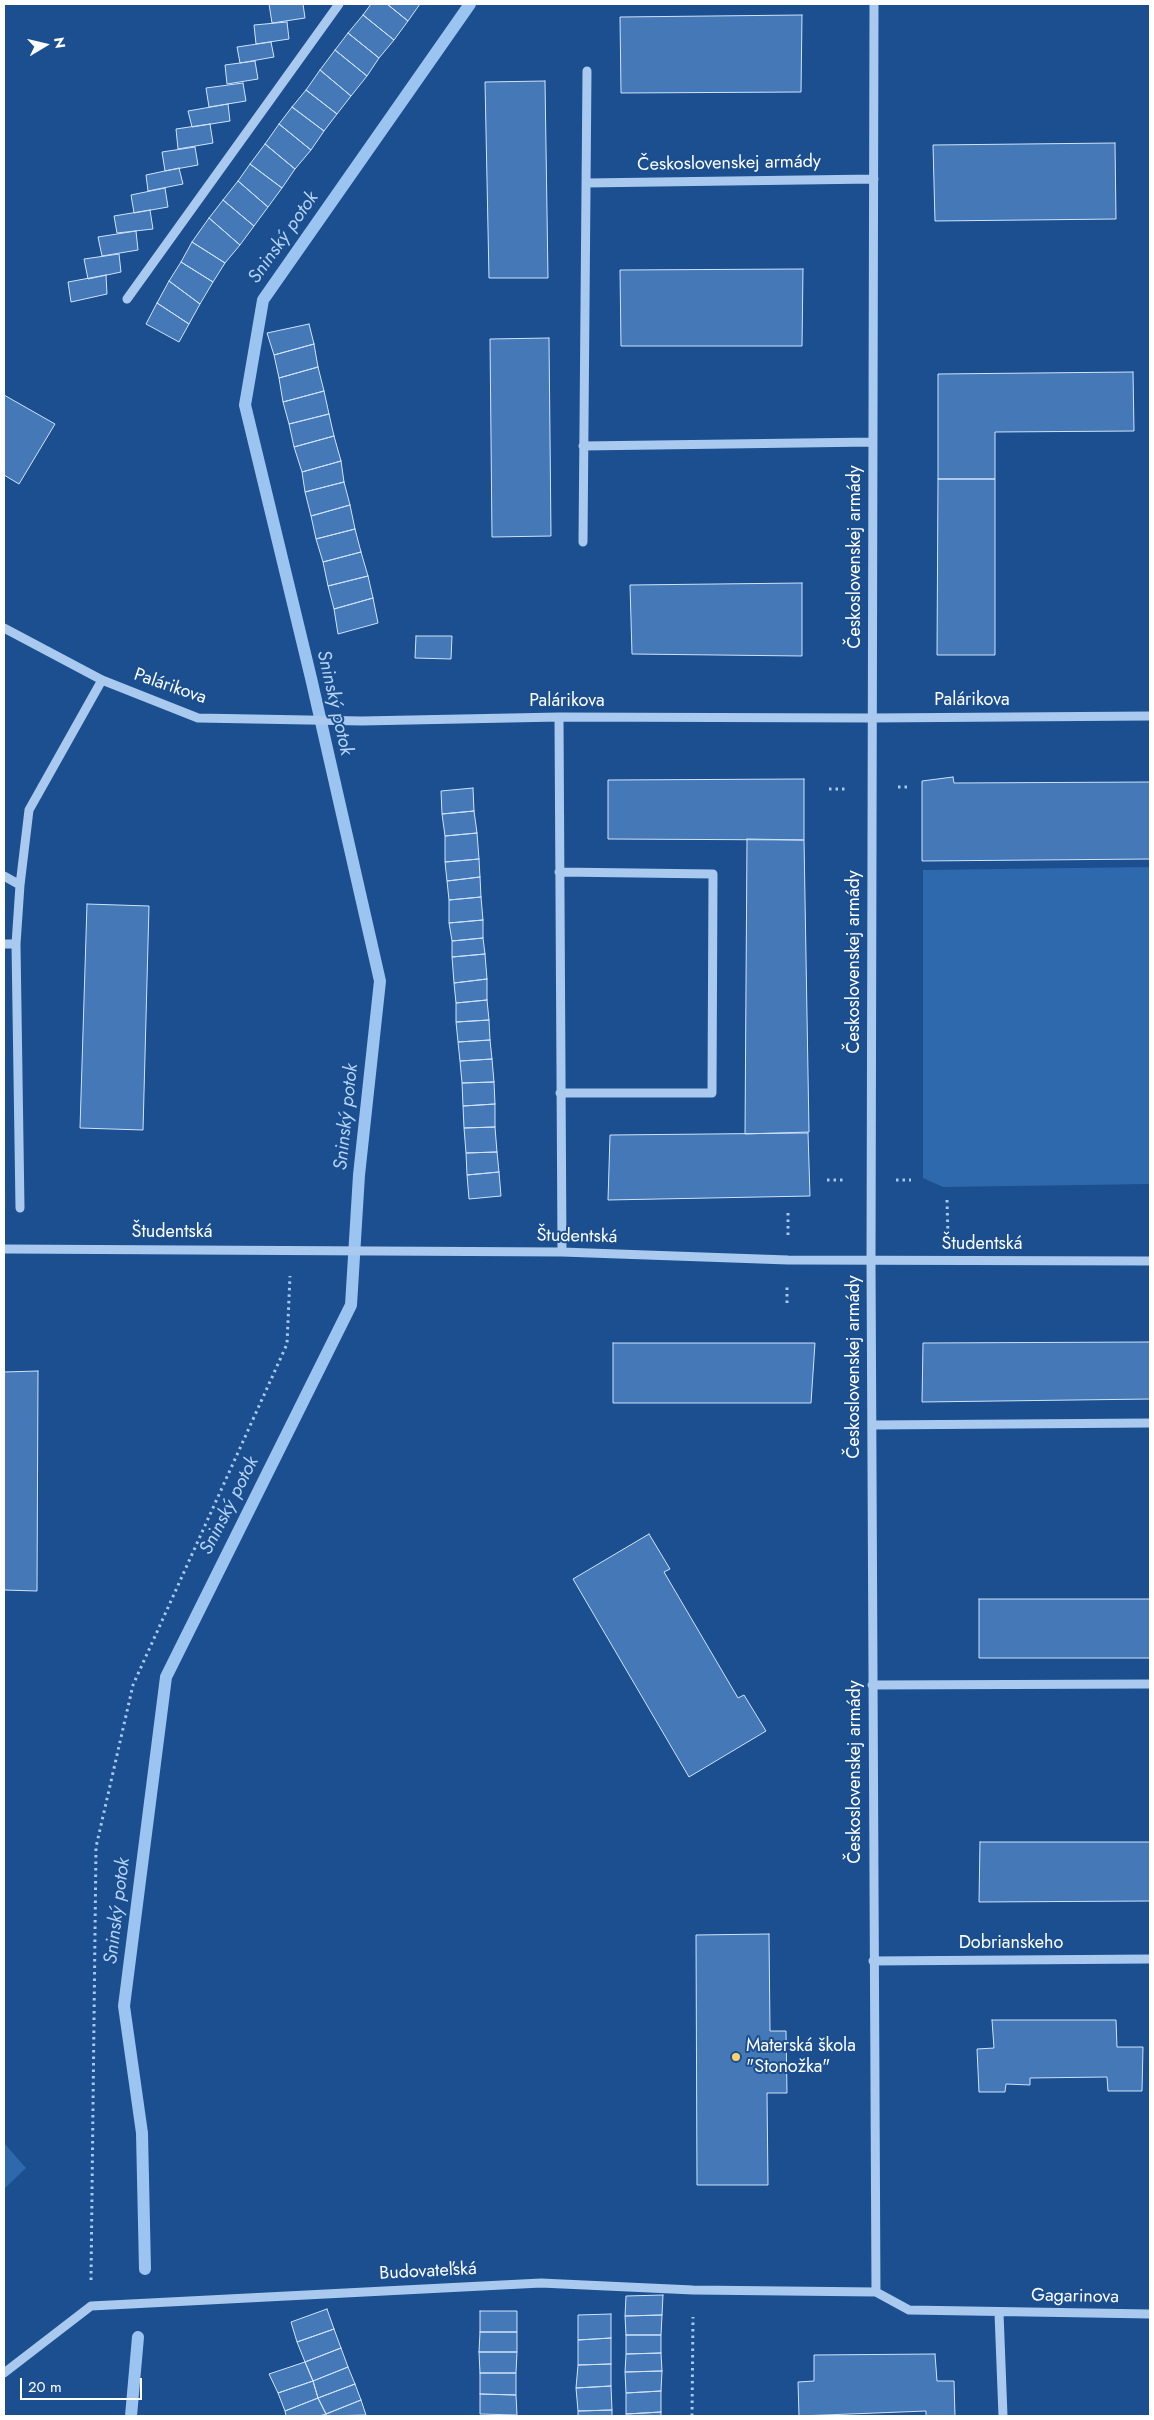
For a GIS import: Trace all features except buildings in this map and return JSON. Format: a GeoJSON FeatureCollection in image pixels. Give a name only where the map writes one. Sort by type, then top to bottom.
{"type":"FeatureCollection","features":[{"type":"Feature","properties":{"kind":"street"},"geometry":{"type":"LineString","coordinates":[[127,299],[339,4]]}},
{"type":"Feature","properties":{"kind":"street","name":"Československej armády"},"geometry":{"type":"LineString","coordinates":[[874,4],[871,1260],[876,2292]]}},
{"type":"Feature","properties":{"kind":"street"},"geometry":{"type":"LineString","coordinates":[[583,542],[586,71]]}},
{"type":"Feature","properties":{"kind":"street","name":"Československej armády"},"geometry":{"type":"LineString","coordinates":[[586,183],[874,179]]}},
{"type":"Feature","properties":{"kind":"street","name":"Československej armády"},"geometry":{"type":"LineString","coordinates":[[583,446],[873,442]]}},
{"type":"Feature","properties":{"kind":"street","name":"Palárikova"},"geometry":{"type":"LineString","coordinates":[[4,628],[102,680],[198,718],[362,721],[559,717],[872,718],[1150,716]]}},
{"type":"Feature","properties":{"kind":"street"},"geometry":{"type":"LineString","coordinates":[[20,1208],[16,944],[20,884],[29,810],[102,680]]}},
{"type":"Feature","properties":{"kind":"street"},"geometry":{"type":"LineString","coordinates":[[559,717],[562,1252]]}},
{"type":"Feature","properties":{"kind":"street"},"geometry":{"type":"LineString","coordinates":[[560,872],[713,874],[712,1093],[560,1093]]}},
{"type":"Feature","properties":{"kind":"street"},"geometry":{"type":"LineString","coordinates":[[4,876],[20,884]]}},
{"type":"Feature","properties":{"kind":"street"},"geometry":{"type":"LineString","coordinates":[[4,944],[16,944]]}},
{"type":"Feature","properties":{"kind":"street","name":"Študentská"},"geometry":{"type":"LineString","coordinates":[[4,1249],[384,1250],[562,1252],[788,1260],[1150,1261]]}},
{"type":"Feature","properties":{"kind":"street"},"geometry":{"type":"LineString","coordinates":[[872,1425],[1150,1423]]}},
{"type":"Feature","properties":{"kind":"street"},"geometry":{"type":"LineString","coordinates":[[872,1685],[1150,1684]]}},
{"type":"Feature","properties":{"kind":"street","name":"Dobrianskeho"},"geometry":{"type":"LineString","coordinates":[[873,1961],[1150,1959]]}},
{"type":"Feature","properties":{"kind":"street","name":"Budovateľská"},"geometry":{"type":"LineString","coordinates":[[91,2306],[541,2283],[693,2290],[876,2292]]}},
{"type":"Feature","properties":{"kind":"street","name":"Gagarinova"},"geometry":{"type":"LineString","coordinates":[[876,2292],[909,2310],[998,2313],[1150,2314]]}},
{"type":"Feature","properties":{"kind":"street"},"geometry":{"type":"LineString","coordinates":[[4,2373],[91,2306]]}},
{"type":"Feature","properties":{"kind":"street"},"geometry":{"type":"LineString","coordinates":[[998,2313],[1003,2416]]}},
{"type":"Feature","properties":{"kind":"path"},"geometry":{"type":"LineString","coordinates":[[829,789],[846,789]]}},
{"type":"Feature","properties":{"kind":"path"},"geometry":{"type":"LineString","coordinates":[[827,1180],[848,1180]]}},
{"type":"Feature","properties":{"kind":"path"},"geometry":{"type":"LineString","coordinates":[[891,1180],[910,1180]]}},
{"type":"Feature","properties":{"kind":"path"},"geometry":{"type":"LineString","coordinates":[[947,1200],[948,1235]]}},
{"type":"Feature","properties":{"kind":"path"},"geometry":{"type":"LineString","coordinates":[[788,1213],[788,1236]]}},
{"type":"Feature","properties":{"kind":"path"},"geometry":{"type":"LineString","coordinates":[[91,2306],[96,1847],[133,1685],[287,1344],[291,1250]]}},
{"type":"Feature","properties":{"kind":"path"},"geometry":{"type":"LineString","coordinates":[[787,1303],[788,1284]]}},
{"type":"Feature","properties":{"kind":"path"},"geometry":{"type":"LineString","coordinates":[[692,2416],[693,2290]]}},
{"type":"Feature","properties":{"kind":"shaded area"},"geometry":{"type":"Polygon","coordinates":[[[1150,867],[1150,1184],[943,1187],[923,1178],[923,870],[1150,867]]]}},
{"type":"Feature","properties":{"kind":"shaded area"},"geometry":{"type":"Polygon","coordinates":[[[4,2143],[26,2168],[4,2189],[4,2143]]]}},
{"type":"Feature","properties":{"kind":"waterway","name":"Sninský potok"},"geometry":{"type":"LineString","coordinates":[[145,2269],[142,2133],[124,2006],[166,1677],[351,1305],[359,1175],[380,981],[311,678],[245,405],[263,300],[470,4]]}},
{"type":"Feature","properties":{"kind":"waterway","name":"Sninský potok"},"geometry":{"type":"LineString","coordinates":[[131,2416],[138,2337]]}},
{"type":"Feature","properties":{"kind":"place","name":"Materská škola \"Stonožka\""},"geometry":{"type":"Point","coordinates":[736,2057]}}]}
